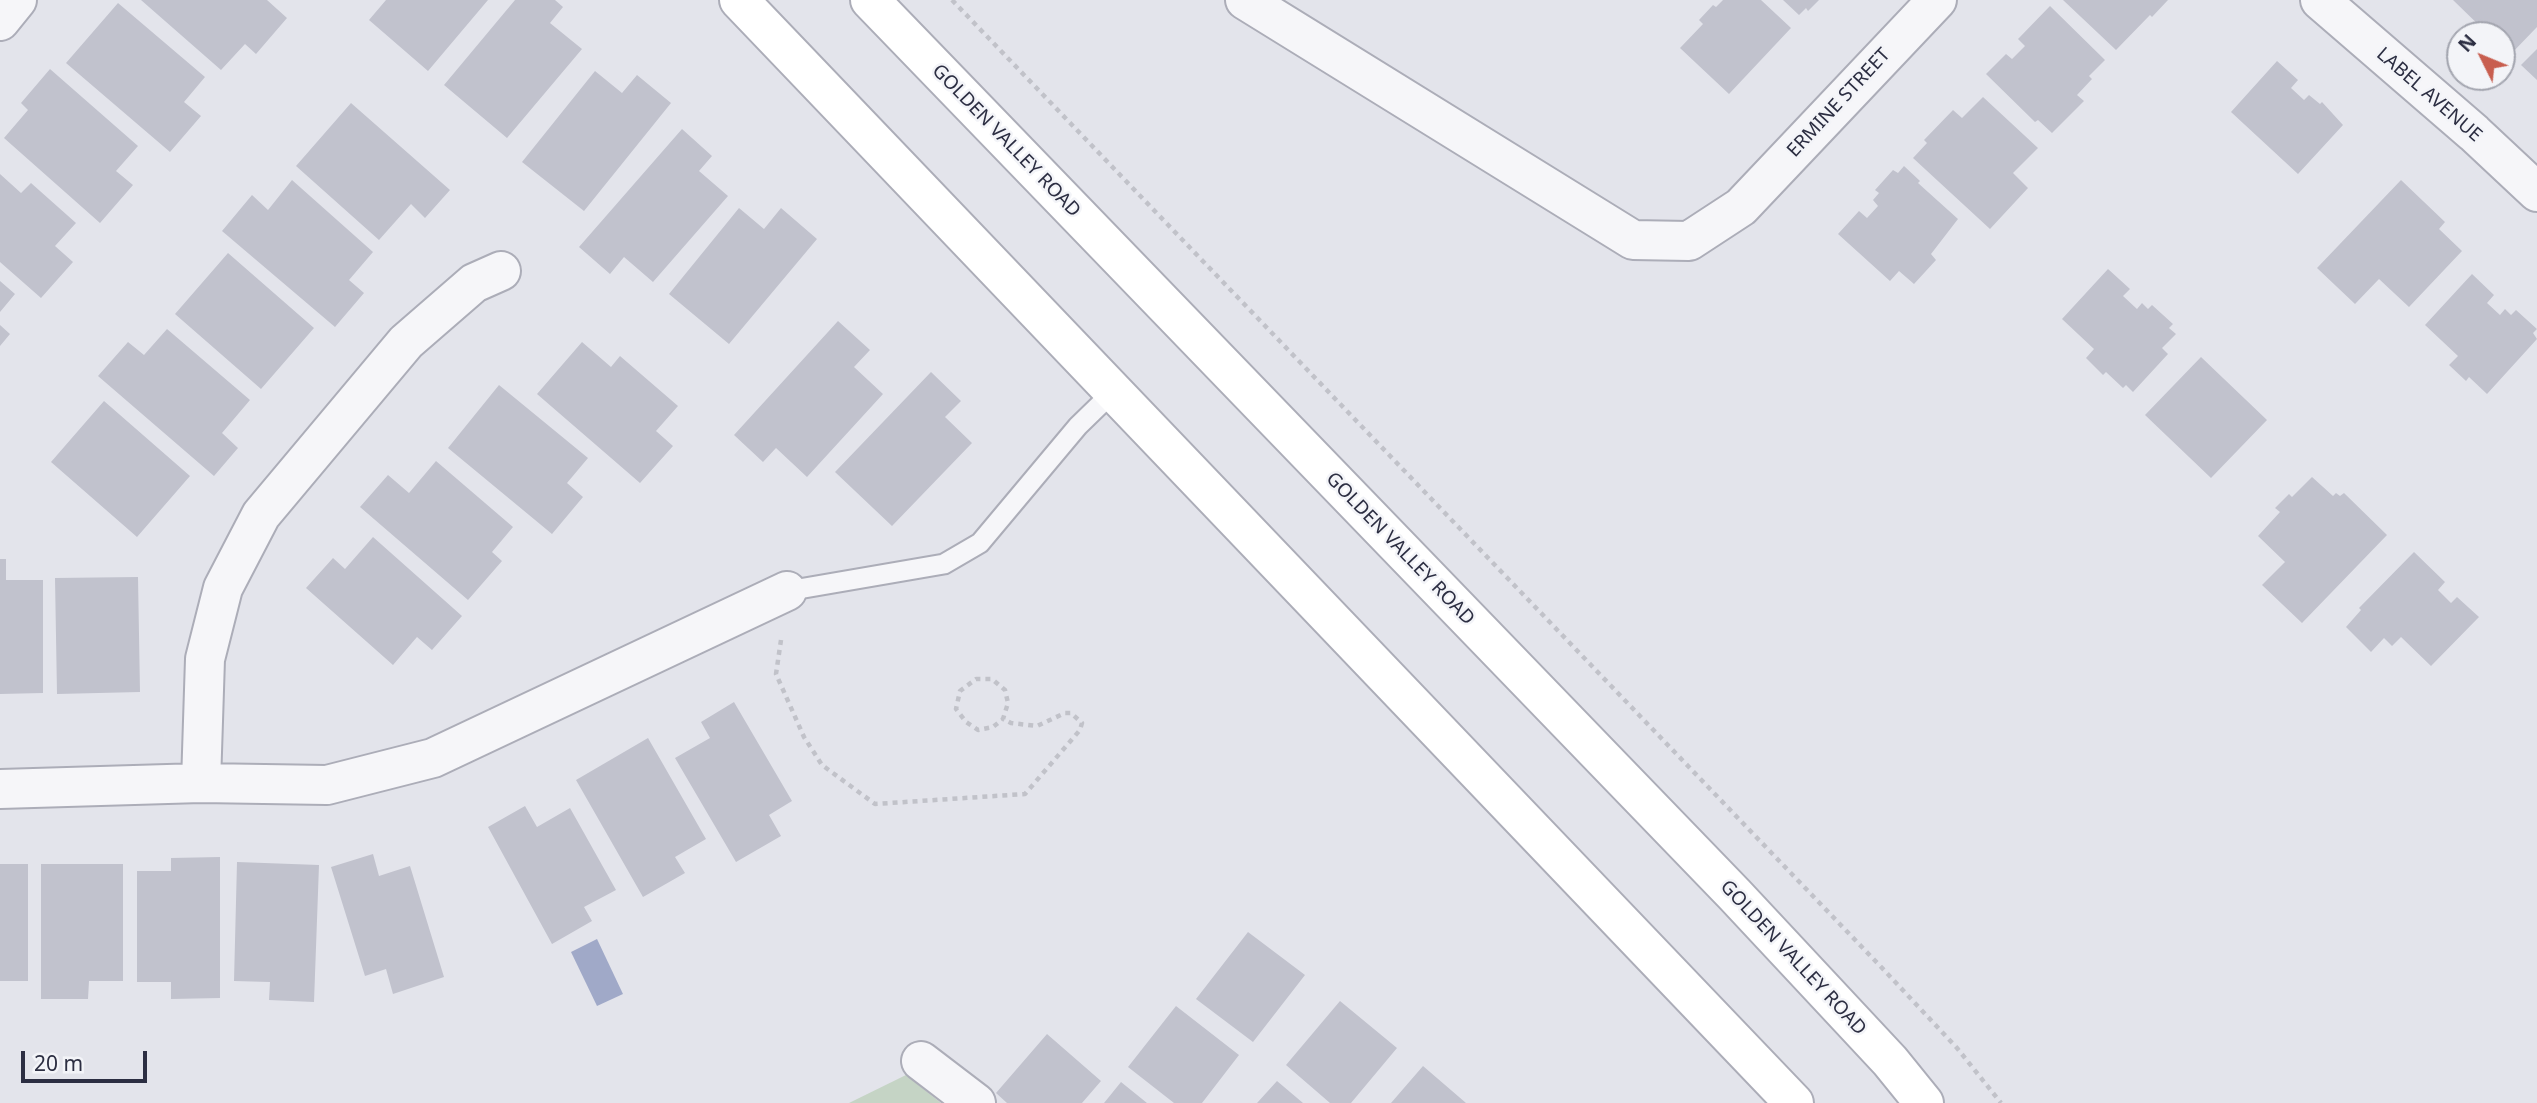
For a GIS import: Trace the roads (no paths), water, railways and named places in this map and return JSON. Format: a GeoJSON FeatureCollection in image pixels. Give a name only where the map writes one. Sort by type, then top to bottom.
{"type":"FeatureCollection","features":[{"type":"Feature","properties":{"kind":"main road"},"geometry":{"type":"LineString","coordinates":[[739,0],[1794,1103]]}},
{"type":"Feature","properties":{"kind":"main road","name":"GOLDEN VALLEY ROAD"},"geometry":{"type":"LineString","coordinates":[[870,0],[1735,895],[1890,1061],[1924,1103]]}},
{"type":"Feature","properties":{"kind":"street"},"geometry":{"type":"LineString","coordinates":[[0,21],[17,0]]}},
{"type":"Feature","properties":{"kind":"street","name":"ERMINE STREET"},"geometry":{"type":"LineString","coordinates":[[1245,0],[1633,240],[1689,241],[1741,207],[1937,0]]}},
{"type":"Feature","properties":{"kind":"street","name":"LABEL AVENUE"},"geometry":{"type":"LineString","coordinates":[[2320,0],[2537,192]]}},
{"type":"Feature","properties":{"kind":"street"},"geometry":{"type":"LineString","coordinates":[[201,783],[205,659],[223,588],[261,515],[406,342],[474,283],[501,271]]}},
{"type":"Feature","properties":{"kind":"street"},"geometry":{"type":"LineString","coordinates":[[0,789],[201,783],[327,785],[433,758],[787,591]]}},
{"type":"Feature","properties":{"kind":"street"},"geometry":{"type":"LineString","coordinates":[[921,1061],[976,1103]]}},
{"type":"Feature","properties":{"kind":"lane"},"geometry":{"type":"LineString","coordinates":[[787,591],[944,564],[980,543],[1078,426],[1113,392]]}},
{"type":"Feature","properties":{"kind":"water"},"geometry":{"type":"Polygon","coordinates":[[[597,939],[623,994],[597,1006],[571,952],[597,939]]]}}]}
